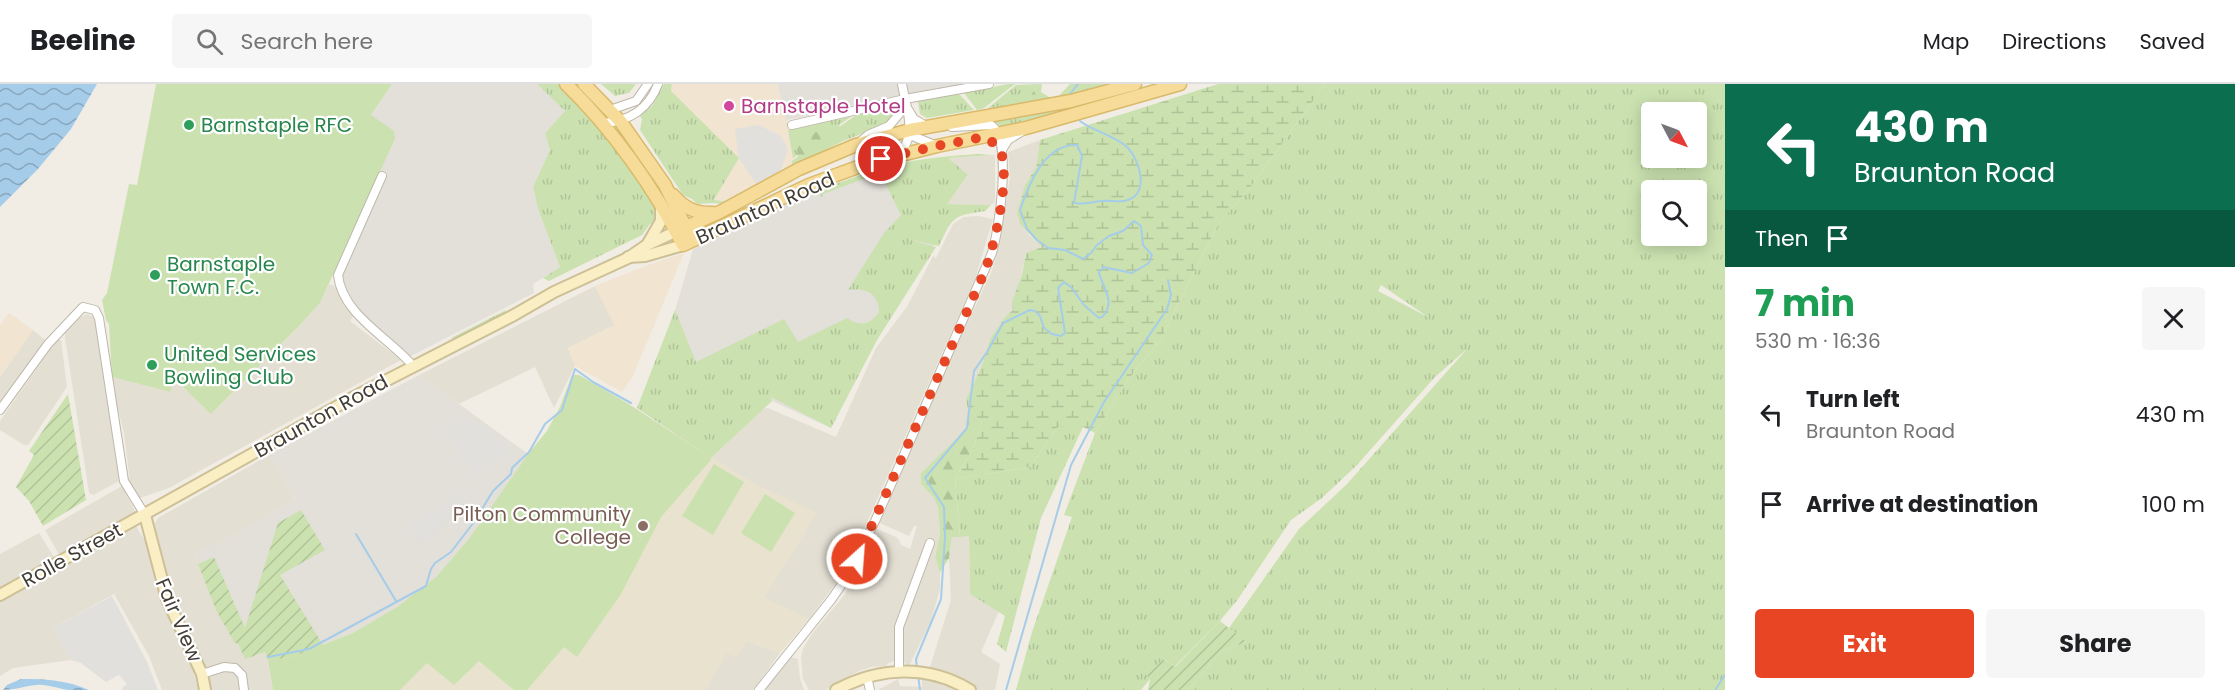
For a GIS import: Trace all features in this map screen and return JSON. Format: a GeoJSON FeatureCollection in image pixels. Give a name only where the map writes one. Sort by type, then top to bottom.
{"type":"FeatureCollection","features":[{"type":"Feature","properties":{"kind":"main road"},"geometry":{"type":"LineString","coordinates":[[566,84],[619,143],[661,207],[681,230]]}},
{"type":"Feature","properties":{"kind":"main road"},"geometry":{"type":"LineString","coordinates":[[584,84],[621,122],[665,185],[683,206],[710,214],[720,212]]}},
{"type":"Feature","properties":{"kind":"main road","name":"Braunton Road"},"geometry":{"type":"LineString","coordinates":[[145,514],[352,398],[554,292],[628,258],[647,245],[720,212],[799,169],[856,145],[927,127],[1071,101],[1135,84]]}},
{"type":"Feature","properties":{"kind":"main road","name":"Braunton Road"},"geometry":{"type":"LineString","coordinates":[[628,258],[645,256],[688,243],[809,185],[896,155],[1026,128],[1180,84]]}},
{"type":"Feature","properties":{"kind":"main road"},"geometry":{"type":"LineString","coordinates":[[665,185],[688,243]]}},
{"type":"Feature","properties":{"kind":"main road"},"geometry":{"type":"LineString","coordinates":[[647,245],[661,220],[661,207]]}},
{"type":"Feature","properties":{"kind":"main road","name":"Rolle Street"},"geometry":{"type":"LineString","coordinates":[[0,595],[145,514]]}},
{"type":"Feature","properties":{"kind":"main road","name":"Fair View"},"geometry":{"type":"LineString","coordinates":[[145,514],[166,599],[202,674],[205,690]]}},
{"type":"Feature","properties":{"kind":"main road"},"geometry":{"type":"LineString","coordinates":[[836,690],[867,677],[904,671],[954,681],[970,690]]}},
{"type":"Feature","properties":{"kind":"street"},"geometry":{"type":"LineString","coordinates":[[610,110],[636,100],[648,84]]}},
{"type":"Feature","properties":{"kind":"street"},"geometry":{"type":"LineString","coordinates":[[603,123],[621,122],[639,111],[651,99],[658,84]]}},
{"type":"Feature","properties":{"kind":"street"},"geometry":{"type":"LineString","coordinates":[[896,155],[907,145],[910,133],[902,84]]}},
{"type":"Feature","properties":{"kind":"street"},"geometry":{"type":"LineString","coordinates":[[792,125],[989,84]]}},
{"type":"Feature","properties":{"kind":"street"},"geometry":{"type":"LineString","coordinates":[[905,103],[914,119],[927,127]]}},
{"type":"Feature","properties":{"kind":"street"},"geometry":{"type":"LineString","coordinates":[[856,145],[868,135],[889,126],[905,103]]}},
{"type":"Feature","properties":{"kind":"street"},"geometry":{"type":"LineString","coordinates":[[759,690],[842,585],[876,519],[992,253],[998,231],[1003,188],[999,134],[991,125],[955,128],[945,124]]}},
{"type":"Feature","properties":{"kind":"street"},"geometry":{"type":"LineString","coordinates":[[1001,152],[1008,140],[1026,128]]}},
{"type":"Feature","properties":{"kind":"street"},"geometry":{"type":"LineString","coordinates":[[910,133],[937,146]]}},
{"type":"Feature","properties":{"kind":"street"},"geometry":{"type":"LineString","coordinates":[[984,137],[994,143],[1001,152]]}},
{"type":"Feature","properties":{"kind":"street"},"geometry":{"type":"LineString","coordinates":[[382,176],[338,275],[339,281],[347,298],[360,316],[414,367]]}},
{"type":"Feature","properties":{"kind":"street"},"geometry":{"type":"LineString","coordinates":[[0,410],[48,344],[83,307],[95,310],[99,318],[124,481],[145,514]]}},
{"type":"Feature","properties":{"kind":"street"},"geometry":{"type":"LineString","coordinates":[[904,671],[899,627],[930,543]]}},
{"type":"Feature","properties":{"kind":"street"},"geometry":{"type":"LineString","coordinates":[[202,674],[224,667],[235,668],[242,675],[244,690]]}},
{"type":"Feature","properties":{"kind":"street"},"geometry":{"type":"LineString","coordinates":[[867,677],[870,690]]}},
{"type":"Feature","properties":{"kind":"shaded area"},"geometry":{"type":"Polygon","coordinates":[[[392,84],[537,84],[565,111],[545,133],[550,150],[533,187],[538,209],[560,267],[533,284],[534,293],[409,357],[360,310],[349,294],[342,277],[387,177],[380,172],[395,139],[371,115],[392,84]]]}},
{"type":"Feature","properties":{"kind":"shaded area"},"geometry":{"type":"Polygon","coordinates":[[[672,84],[897,84],[891,96],[787,120],[797,165],[782,168],[778,173],[727,202],[714,201],[739,158],[671,91],[672,84]]]}},
{"type":"Feature","properties":{"kind":"shaded area"},"geometry":{"type":"Polygon","coordinates":[[[778,84],[966,84],[786,120],[778,84]]]}},
{"type":"Feature","properties":{"kind":"shaded area"},"geometry":{"type":"Polygon","coordinates":[[[759,125],[781,136],[788,149],[781,170],[757,185],[739,158],[735,129],[759,125]]]}},
{"type":"Feature","properties":{"kind":"shaded area"},"geometry":{"type":"Polygon","coordinates":[[[1040,140],[1036,167],[1025,185],[1018,219],[1029,235],[1043,247],[1026,253],[1013,310],[1005,317],[990,339],[981,368],[966,399],[969,415],[966,429],[921,473],[921,484],[934,498],[938,508],[940,534],[935,557],[940,573],[940,589],[931,621],[909,666],[903,662],[893,661],[887,666],[871,667],[857,672],[825,690],[809,690],[803,679],[801,657],[803,649],[811,635],[846,593],[877,529],[896,537],[901,545],[910,549],[917,526],[914,526],[909,536],[880,523],[944,373],[991,273],[999,248],[1010,177],[1008,152],[1040,140]]]}},
{"type":"Feature","properties":{"kind":"shaded area"},"geometry":{"type":"Polygon","coordinates":[[[995,155],[995,202],[991,205],[946,204],[968,176],[948,158],[995,155]]]}},
{"type":"Feature","properties":{"kind":"shaded area"},"geometry":{"type":"Polygon","coordinates":[[[879,169],[936,242],[877,340],[831,428],[772,401],[727,442],[638,407],[674,314],[693,249],[805,195],[879,169]]]}},
{"type":"Feature","properties":{"kind":"shaded area"},"geometry":{"type":"Polygon","coordinates":[[[978,216],[993,219],[975,279],[852,556],[837,582],[809,619],[763,598],[749,481],[711,458],[763,409],[768,408],[836,437],[876,348],[908,305],[933,256],[936,258],[953,224],[964,217],[978,216]]]}},
{"type":"Feature","properties":{"kind":"shaded area"},"geometry":{"type":"Polygon","coordinates":[[[684,253],[633,376],[622,392],[575,366],[568,348],[614,325],[595,286],[684,253]]]}},
{"type":"Feature","properties":{"kind":"shaded area"},"geometry":{"type":"Polygon","coordinates":[[[329,284],[338,288],[354,315],[350,321],[401,360],[169,488],[140,498],[130,482],[124,433],[112,377],[170,392],[173,378],[212,413],[320,303],[329,284]]]}},
{"type":"Feature","properties":{"kind":"shaded area"},"geometry":{"type":"Polygon","coordinates":[[[595,286],[615,325],[568,348],[575,366],[554,408],[535,367],[459,404],[419,375],[595,286]]]}},
{"type":"Feature","properties":{"kind":"shaded area"},"geometry":{"type":"Polygon","coordinates":[[[9,313],[33,330],[0,377],[0,325],[9,313]]]}},
{"type":"Feature","properties":{"kind":"shaded area"},"geometry":{"type":"Polygon","coordinates":[[[87,314],[95,318],[119,481],[93,495],[89,493],[65,338],[65,333],[78,319],[87,314]]]}},
{"type":"Feature","properties":{"kind":"shaded area"},"geometry":{"type":"Polygon","coordinates":[[[33,330],[45,340],[0,405],[0,377],[33,330]]]}},
{"type":"Feature","properties":{"kind":"shaded area"},"geometry":{"type":"Polygon","coordinates":[[[57,340],[61,340],[67,387],[28,445],[24,445],[0,430],[0,421],[57,340]]]}},
{"type":"Feature","properties":{"kind":"shaded area"},"geometry":{"type":"Polygon","coordinates":[[[419,375],[528,454],[468,540],[436,577],[397,607],[353,633],[294,656],[268,661],[265,652],[245,659],[216,610],[194,554],[233,536],[295,499],[269,455],[419,375]]]}},
{"type":"Feature","properties":{"kind":"shaded area","name":"Pilton Community College"},"geometry":{"type":"Polygon","coordinates":[[[572,375],[579,375],[627,403],[749,481],[817,513],[764,598],[809,619],[780,653],[747,641],[736,658],[727,653],[705,690],[273,690],[268,661],[294,656],[353,633],[397,607],[436,577],[468,540],[528,454],[547,431],[560,407],[572,375]]]}},
{"type":"Feature","properties":{"kind":"shaded area"},"geometry":{"type":"Polygon","coordinates":[[[470,417],[512,450],[472,474],[445,431],[470,417]]]}},
{"type":"Feature","properties":{"kind":"shaded area"},"geometry":{"type":"Polygon","coordinates":[[[269,455],[295,499],[233,536],[194,555],[245,659],[266,652],[273,690],[211,690],[205,664],[176,604],[165,575],[155,523],[158,518],[269,455]]]}},
{"type":"Feature","properties":{"kind":"shaded area"},"geometry":{"type":"Polygon","coordinates":[[[122,486],[136,513],[60,556],[45,530],[122,486]]]}},
{"type":"Feature","properties":{"kind":"shaded area"},"geometry":{"type":"Polygon","coordinates":[[[468,490],[471,495],[430,540],[423,544],[409,525],[468,490]]]}},
{"type":"Feature","properties":{"kind":"shaded area"},"geometry":{"type":"Polygon","coordinates":[[[136,526],[146,543],[162,605],[192,665],[198,690],[162,690],[149,656],[114,594],[53,628],[71,660],[13,668],[0,676],[0,601],[136,526]]]}},
{"type":"Feature","properties":{"kind":"shaded area"},"geometry":{"type":"Polygon","coordinates":[[[39,533],[55,559],[0,588],[0,554],[39,533]]]}},
{"type":"Feature","properties":{"kind":"shaded area"},"geometry":{"type":"Polygon","coordinates":[[[969,536],[970,594],[999,611],[981,652],[1000,664],[995,690],[975,690],[929,670],[951,600],[949,558],[952,537],[969,536]]]}},
{"type":"Feature","properties":{"kind":"shaded area"},"geometry":{"type":"Polygon","coordinates":[[[112,596],[147,662],[158,690],[122,690],[127,684],[119,675],[106,682],[81,663],[71,660],[53,628],[112,596]]]}},
{"type":"Feature","properties":{"kind":"shaded area"},"geometry":{"type":"Polygon","coordinates":[[[747,641],[780,653],[753,690],[705,690],[727,652],[747,641]]]}},
{"type":"Feature","properties":{"kind":"shaded area"},"geometry":{"type":"Polygon","coordinates":[[[790,657],[798,659],[804,690],[765,690],[790,657]]]}},
{"type":"Feature","properties":{"kind":"shaded area"},"geometry":{"type":"Polygon","coordinates":[[[922,677],[932,678],[960,690],[878,690],[898,679],[900,686],[922,687],[922,677]]]}},
{"type":"Feature","properties":{"kind":"green space"},"geometry":{"type":"Polygon","coordinates":[[[156,84],[392,84],[371,115],[394,131],[395,139],[320,303],[211,414],[174,378],[170,392],[112,377],[109,324],[102,300],[107,293],[129,184],[137,185],[156,84]]]}},
{"type":"Feature","properties":{"kind":"green space"},"geometry":{"type":"Polygon","coordinates":[[[537,84],[561,84],[592,115],[656,205],[657,223],[650,224],[642,235],[549,281],[543,278],[560,267],[538,209],[533,187],[550,150],[545,133],[565,111],[537,84]]]}},
{"type":"Feature","properties":{"kind":"green space"},"geometry":{"type":"Polygon","coordinates":[[[601,84],[636,84],[629,93],[615,96],[601,84]]]}},
{"type":"Feature","properties":{"kind":"green space"},"geometry":{"type":"Polygon","coordinates":[[[664,84],[672,84],[671,91],[739,158],[714,200],[727,202],[697,204],[683,195],[640,130],[642,119],[640,116],[653,105],[664,84]]]}},
{"type":"Feature","properties":{"kind":"green space"},"geometry":{"type":"Polygon","coordinates":[[[1015,84],[984,108],[977,110],[964,93],[1015,84]]]}},
{"type":"Feature","properties":{"kind":"green space"},"geometry":{"type":"Polygon","coordinates":[[[1039,84],[1030,96],[1030,105],[988,108],[1016,85],[1039,84]]]}},
{"type":"Feature","properties":{"kind":"green space"},"geometry":{"type":"Polygon","coordinates":[[[1039,84],[1042,84],[1041,92],[1051,98],[1051,102],[1030,105],[1030,96],[1039,84]]]}},
{"type":"Feature","properties":{"kind":"green space"},"geometry":{"type":"Polygon","coordinates":[[[1070,84],[1117,84],[1055,100],[1070,84]]]}},
{"type":"Feature","properties":{"kind":"green space"},"geometry":{"type":"Polygon","coordinates":[[[1218,84],[1325,84],[1249,189],[1219,223],[1161,339],[1127,381],[1095,433],[1083,427],[1058,427],[1030,467],[955,479],[973,449],[982,421],[968,410],[966,399],[981,368],[990,339],[1005,317],[1013,310],[1012,302],[1022,274],[1026,253],[1042,247],[1020,224],[1017,213],[1025,185],[1036,167],[1040,140],[1218,84]]]}},
{"type":"Feature","properties":{"kind":"green space"},"geometry":{"type":"Polygon","coordinates":[[[1325,84],[1725,84],[1725,690],[1188,690],[1222,651],[1247,642],[1229,628],[1299,529],[1347,484],[1467,349],[1435,377],[1357,465],[1322,498],[1291,520],[1238,599],[1220,621],[1174,667],[1164,659],[1148,676],[1150,679],[1141,690],[1016,690],[1032,632],[1072,517],[1064,515],[1095,433],[1127,381],[1161,339],[1219,223],[1249,189],[1325,84]],[[1381,285],[1378,291],[1428,317],[1381,285]]]}},
{"type":"Feature","properties":{"kind":"green space"},"geometry":{"type":"Polygon","coordinates":[[[957,93],[974,110],[927,118],[920,114],[919,100],[957,93]]]}},
{"type":"Feature","properties":{"kind":"green space"},"geometry":{"type":"Polygon","coordinates":[[[1067,106],[1070,112],[1003,129],[996,122],[986,123],[1067,106]]]}},
{"type":"Feature","properties":{"kind":"green space"},"geometry":{"type":"Polygon","coordinates":[[[886,108],[892,111],[893,118],[882,126],[843,141],[794,167],[792,164],[792,161],[856,115],[886,108]]]}},
{"type":"Feature","properties":{"kind":"green space"},"geometry":{"type":"Polygon","coordinates":[[[852,116],[793,158],[788,130],[852,116]]]}},
{"type":"Feature","properties":{"kind":"green space"},"geometry":{"type":"Polygon","coordinates":[[[831,125],[838,125],[843,129],[837,138],[803,162],[798,162],[796,136],[818,132],[831,125]]]}},
{"type":"Feature","properties":{"kind":"green space"},"geometry":{"type":"Polygon","coordinates":[[[614,129],[619,130],[653,177],[677,219],[614,129]]]}},
{"type":"Feature","properties":{"kind":"green space"},"geometry":{"type":"Polygon","coordinates":[[[993,155],[948,158],[968,175],[947,204],[991,205],[985,211],[966,214],[955,219],[939,246],[907,239],[936,247],[877,340],[831,428],[771,397],[772,401],[711,458],[637,408],[675,310],[696,362],[784,319],[798,342],[847,318],[860,324],[871,320],[879,313],[874,296],[866,291],[848,290],[884,233],[901,215],[880,173],[823,194],[822,197],[819,190],[885,167],[936,158],[993,155]]]}},
{"type":"Feature","properties":{"kind":"green space"},"geometry":{"type":"Polygon","coordinates":[[[506,310],[504,314],[456,339],[451,338],[506,310]]]}},
{"type":"Feature","properties":{"kind":"green space","name":"Pilton Community College"},"geometry":{"type":"Polygon","coordinates":[[[572,375],[579,375],[627,403],[711,458],[661,517],[621,594],[577,657],[564,647],[527,690],[514,690],[479,661],[454,685],[427,663],[400,690],[273,690],[268,661],[294,656],[353,633],[397,607],[436,577],[468,540],[528,454],[547,431],[560,407],[572,375]]]}},
{"type":"Feature","properties":{"kind":"green space"},"geometry":{"type":"Polygon","coordinates":[[[68,394],[86,500],[43,526],[29,501],[16,487],[34,455],[29,451],[68,394]]]}},
{"type":"Feature","properties":{"kind":"green space"},"geometry":{"type":"Polygon","coordinates":[[[968,410],[982,421],[973,449],[955,479],[960,537],[952,537],[949,558],[940,573],[935,557],[940,534],[938,508],[934,498],[921,484],[921,473],[966,429],[968,410]]]}},
{"type":"Feature","properties":{"kind":"green space"},"geometry":{"type":"Polygon","coordinates":[[[1058,427],[1083,427],[1041,518],[1006,652],[997,644],[1005,616],[970,594],[969,536],[960,537],[955,479],[1030,467],[1058,427]]]}},
{"type":"Feature","properties":{"kind":"green space"},"geometry":{"type":"Polygon","coordinates":[[[714,464],[744,482],[713,535],[682,516],[714,464]]]}},
{"type":"Feature","properties":{"kind":"green space"},"geometry":{"type":"Polygon","coordinates":[[[765,494],[795,513],[771,552],[741,533],[765,494]]]}},
{"type":"Feature","properties":{"kind":"green space"},"geometry":{"type":"Polygon","coordinates":[[[301,510],[325,550],[280,575],[323,645],[294,656],[268,661],[265,652],[245,659],[216,610],[198,564],[214,557],[245,628],[278,523],[301,510]]]}},
{"type":"Feature","properties":{"kind":"green space"},"geometry":{"type":"Polygon","coordinates":[[[1220,621],[1247,642],[1222,651],[1188,690],[1148,690],[1150,679],[1147,676],[1163,659],[1175,667],[1220,621]]]}},
{"type":"Feature","properties":{"kind":"water"},"geometry":{"type":"Polygon","coordinates":[[[0,84],[97,84],[71,129],[38,169],[0,207],[0,84]]]}},
{"type":"Feature","properties":{"kind":"water"},"geometry":{"type":"Polygon","coordinates":[[[21,679],[64,682],[89,690],[69,690],[40,685],[3,690],[7,685],[21,679]]]}},
{"type":"Feature","properties":{"kind":"waterway"},"geometry":{"type":"LineString","coordinates":[[1070,94],[1078,84]]}},
{"type":"Feature","properties":{"kind":"waterway"},"geometry":{"type":"LineString","coordinates":[[917,669],[916,659],[941,599],[945,537],[944,507],[925,478],[967,428],[974,371],[1003,323],[1030,310],[1040,316],[1044,328],[1052,334],[1061,336],[1065,333],[1058,288],[1064,282],[1099,318],[1106,312],[1109,301],[1099,273],[1103,267],[1132,273],[1149,263],[1152,255],[1143,245],[1141,226],[1134,221],[1123,231],[1109,236],[1083,259],[1065,250],[1048,248],[1027,229],[1020,210],[1033,178],[1047,158],[1065,146],[1077,145],[1082,156],[1074,203],[1124,201],[1137,193],[1141,178],[1133,154],[1117,140],[1080,121]]}},
{"type":"Feature","properties":{"kind":"waterway"},"geometry":{"type":"LineString","coordinates":[[1006,690],[1071,465],[1104,402],[1167,309],[1171,295],[1168,280]]}},
{"type":"Feature","properties":{"kind":"waterway"},"geometry":{"type":"LineString","coordinates":[[268,657],[309,649],[426,586],[435,563],[451,552],[474,522],[493,491],[529,452],[545,424],[562,410],[575,369],[631,403]]}},
{"type":"Feature","properties":{"kind":"waterway"},"geometry":{"type":"LineString","coordinates":[[356,534],[396,601]]}},
{"type":"Feature","properties":{"kind":"waterway"},"geometry":{"type":"LineString","coordinates":[[918,675],[920,690]]}},
{"type":"Feature","properties":{"kind":"waterway"},"geometry":{"type":"LineString","coordinates":[[1715,690],[1725,675]]}},
{"type":"Feature","properties":{"kind":"place","name":"Barnstaple Hotel"},"geometry":{"type":"Point","coordinates":[729,106]}},
{"type":"Feature","properties":{"kind":"place","name":"Barnstaple RFC"},"geometry":{"type":"Point","coordinates":[189,125]}},
{"type":"Feature","properties":{"kind":"place","name":"Barnstaple Town F.C."},"geometry":{"type":"Point","coordinates":[155,275]}},
{"type":"Feature","properties":{"kind":"place","name":"United Services Bowling Club"},"geometry":{"type":"Point","coordinates":[152,365]}},
{"type":"Feature","properties":{"kind":"place","name":"Pilton Community College"},"geometry":{"type":"Point","coordinates":[643,526]}},
{"type":"Feature","properties":{"kind":"route"},"geometry":{"type":"LineString","coordinates":[[857,559],[985,271],[998,231],[1003,188],[1001,152],[994,143],[984,137],[881,159]]}}]}
